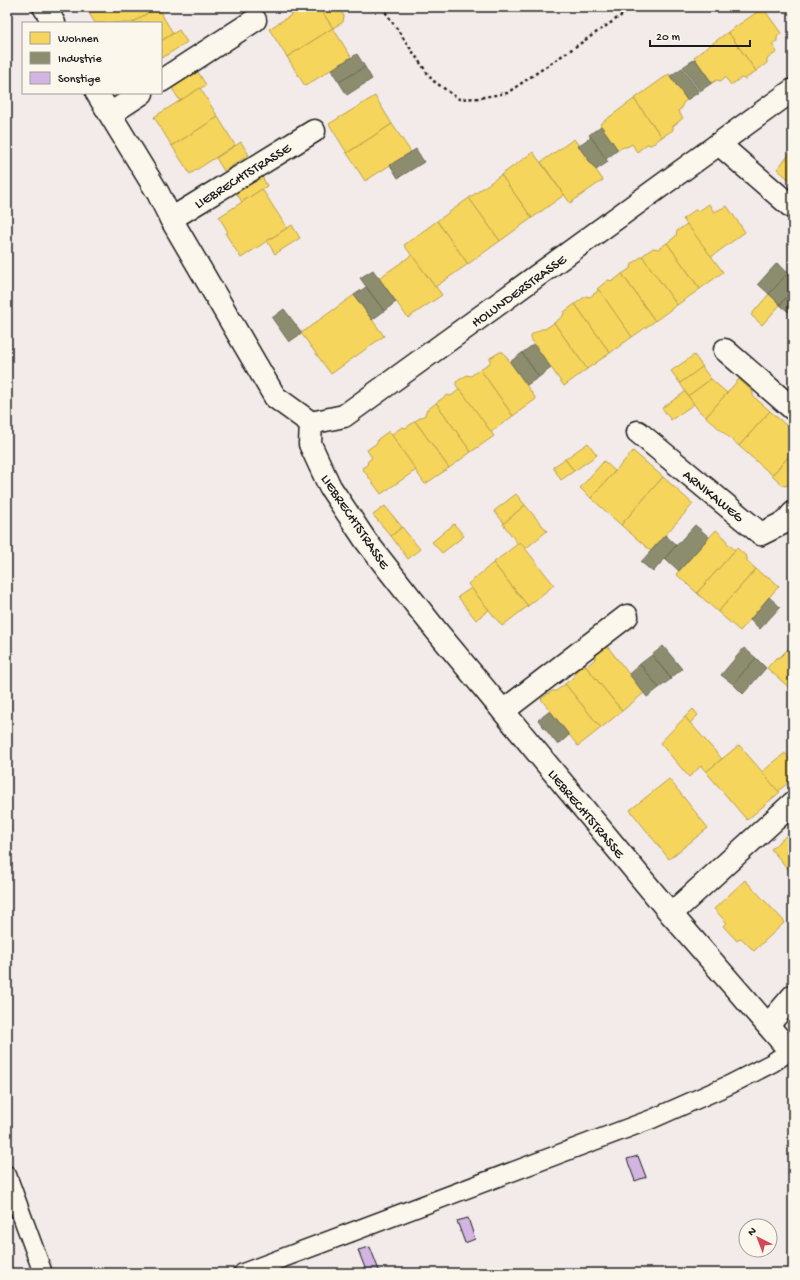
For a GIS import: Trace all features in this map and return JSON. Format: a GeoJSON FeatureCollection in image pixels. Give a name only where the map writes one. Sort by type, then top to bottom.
{"type":"FeatureCollection","features":[{"type":"Feature","properties":{"kind":"street"},"geometry":{"type":"LineString","coordinates":[[162,80],[255,20]]}},
{"type":"Feature","properties":{"kind":"street","name":"HOLUNDERSTRASSE"},"geometry":{"type":"LineString","coordinates":[[310,423],[344,416],[793,90]]}},
{"type":"Feature","properties":{"kind":"street"},"geometry":{"type":"LineString","coordinates":[[98,94],[158,193],[171,219],[275,397],[310,423]]}},
{"type":"Feature","properties":{"kind":"street"},"geometry":{"type":"LineString","coordinates":[[110,114],[140,94]]}},
{"type":"Feature","properties":{"kind":"street","name":"LIEBRECHTSTRASSE"},"geometry":{"type":"LineString","coordinates":[[171,219],[314,131]]}},
{"type":"Feature","properties":{"kind":"street"},"geometry":{"type":"LineString","coordinates":[[719,144],[793,208]]}},
{"type":"Feature","properties":{"kind":"street"},"geometry":{"type":"LineString","coordinates":[[725,350],[793,409]]}},
{"type":"Feature","properties":{"kind":"street","name":"LIEBRECHTSTRASSE"},"geometry":{"type":"LineString","coordinates":[[310,423],[310,444],[330,487],[366,541],[435,629],[671,914],[790,1051]]}},
{"type":"Feature","properties":{"kind":"street","name":"ARNIKAWEG"},"geometry":{"type":"LineString","coordinates":[[638,432],[761,534],[785,522],[793,513]]}},
{"type":"Feature","properties":{"kind":"street"},"geometry":{"type":"LineString","coordinates":[[503,711],[627,616]]}},
{"type":"Feature","properties":{"kind":"street"},"geometry":{"type":"LineString","coordinates":[[671,914],[793,803]]}},
{"type":"Feature","properties":{"kind":"street"},"geometry":{"type":"LineString","coordinates":[[768,1025],[793,996]]}},
{"type":"Feature","properties":{"kind":"lane"},"geometry":{"type":"LineString","coordinates":[[243,1273],[652,1119],[729,1085],[772,1063],[790,1051]]}},
{"type":"Feature","properties":{"kind":"lane"},"geometry":{"type":"LineString","coordinates":[[7,1175],[43,1273]]}},
{"type":"Feature","properties":{"kind":"path"},"geometry":{"type":"LineString","coordinates":[[382,7],[432,80],[459,99],[478,98],[507,93],[634,7]]}},
{"type":"Feature","properties":{"kind":"building: Wohnen"},"geometry":{"type":"Polygon","coordinates":[[[100,7],[157,7],[134,22],[94,22],[89,13],[100,7]]]}},
{"type":"Feature","properties":{"kind":"building: Wohnen"},"geometry":{"type":"Polygon","coordinates":[[[157,7],[173,33],[162,40],[162,22],[134,22],[157,7]]]}},
{"type":"Feature","properties":{"kind":"building: Wohnen"},"geometry":{"type":"Polygon","coordinates":[[[304,7],[319,7],[333,28],[287,57],[269,29],[304,7]]]}},
{"type":"Feature","properties":{"kind":"building: Wohnen"},"geometry":{"type":"Polygon","coordinates":[[[319,7],[338,7],[344,16],[343,22],[333,28],[319,7]]]}},
{"type":"Feature","properties":{"kind":"building: Wohnen"},"geometry":{"type":"Polygon","coordinates":[[[763,8],[781,33],[777,37],[777,41],[772,44],[777,52],[767,59],[767,63],[756,71],[728,32],[763,8]]]}},
{"type":"Feature","properties":{"kind":"building: Wohnen"},"geometry":{"type":"Polygon","coordinates":[[[333,28],[351,57],[305,86],[287,57],[333,28]]]}},
{"type":"Feature","properties":{"kind":"building: Wohnen"},"geometry":{"type":"Polygon","coordinates":[[[179,30],[187,42],[162,58],[162,40],[179,30]]]}},
{"type":"Feature","properties":{"kind":"building: Wohnen"},"geometry":{"type":"Polygon","coordinates":[[[728,32],[756,71],[745,79],[741,78],[731,85],[725,77],[721,81],[717,80],[712,83],[694,57],[728,32]]]}},
{"type":"Feature","properties":{"kind":"building: Wohnen"},"geometry":{"type":"Polygon","coordinates":[[[198,72],[206,85],[180,101],[172,88],[198,72]]]}},
{"type":"Feature","properties":{"kind":"building: Wohnen"},"geometry":{"type":"Polygon","coordinates":[[[669,74],[687,100],[678,111],[683,118],[673,126],[673,130],[662,137],[634,99],[669,74]]]}},
{"type":"Feature","properties":{"kind":"building: Wohnen"},"geometry":{"type":"Polygon","coordinates":[[[200,88],[218,117],[172,146],[154,117],[200,88]]]}},
{"type":"Feature","properties":{"kind":"building: Wohnen"},"geometry":{"type":"Polygon","coordinates":[[[375,96],[392,124],[347,153],[329,124],[375,96]]]}},
{"type":"Feature","properties":{"kind":"building: Wohnen"},"geometry":{"type":"Polygon","coordinates":[[[634,99],[662,137],[651,145],[647,144],[637,152],[632,144],[618,150],[600,124],[634,99]]]}},
{"type":"Feature","properties":{"kind":"building: Wohnen"},"geometry":{"type":"Polygon","coordinates":[[[218,117],[235,145],[190,174],[172,146],[218,117]]]}},
{"type":"Feature","properties":{"kind":"building: Wohnen"},"geometry":{"type":"Polygon","coordinates":[[[392,124],[411,152],[365,181],[347,153],[392,124]]]}},
{"type":"Feature","properties":{"kind":"building: Wohnen"},"geometry":{"type":"Polygon","coordinates":[[[574,139],[603,180],[570,203],[541,162],[574,139]]]}},
{"type":"Feature","properties":{"kind":"building: Wohnen"},"geometry":{"type":"Polygon","coordinates":[[[241,142],[249,155],[224,171],[216,158],[241,142]]]}},
{"type":"Feature","properties":{"kind":"building: Wohnen"},"geometry":{"type":"Polygon","coordinates":[[[793,150],[793,183],[777,169],[793,150]]]}},
{"type":"Feature","properties":{"kind":"building: Wohnen"},"geometry":{"type":"Polygon","coordinates":[[[533,152],[564,195],[532,218],[501,175],[533,152]]]}},
{"type":"Feature","properties":{"kind":"building: Wohnen"},"geometry":{"type":"Polygon","coordinates":[[[260,173],[267,186],[242,202],[234,189],[260,173]]]}},
{"type":"Feature","properties":{"kind":"building: Wohnen"},"geometry":{"type":"Polygon","coordinates":[[[501,175],[532,218],[500,241],[469,198],[501,175]]]}},
{"type":"Feature","properties":{"kind":"building: Wohnen"},"geometry":{"type":"Polygon","coordinates":[[[262,189],[287,228],[241,258],[225,233],[228,232],[219,217],[262,189]]]}},
{"type":"Feature","properties":{"kind":"building: Wohnen"},"geometry":{"type":"Polygon","coordinates":[[[469,198],[500,241],[468,264],[437,221],[469,198]]]}},
{"type":"Feature","properties":{"kind":"building: Wohnen"},"geometry":{"type":"Polygon","coordinates":[[[709,204],[714,212],[727,206],[745,232],[711,257],[683,219],[695,210],[699,211],[709,204]]]}},
{"type":"Feature","properties":{"kind":"building: Wohnen"},"geometry":{"type":"Polygon","coordinates":[[[437,221],[468,264],[435,287],[404,245],[437,221]]]}},
{"type":"Feature","properties":{"kind":"building: Wohnen"},"geometry":{"type":"Polygon","coordinates":[[[687,224],[723,272],[700,289],[667,243],[676,236],[677,231],[687,224]]]}},
{"type":"Feature","properties":{"kind":"building: Wohnen"},"geometry":{"type":"Polygon","coordinates":[[[292,225],[300,238],[275,254],[267,241],[292,225]]]}},
{"type":"Feature","properties":{"kind":"building: Wohnen"},"geometry":{"type":"Polygon","coordinates":[[[667,243],[700,289],[677,305],[642,256],[653,248],[658,249],[667,243]]]}},
{"type":"Feature","properties":{"kind":"building: Wohnen"},"geometry":{"type":"Polygon","coordinates":[[[412,255],[442,295],[408,318],[379,278],[412,255]]]}},
{"type":"Feature","properties":{"kind":"building: Wohnen"},"geometry":{"type":"Polygon","coordinates":[[[642,256],[677,305],[655,321],[622,274],[631,268],[632,264],[642,256]]]}},
{"type":"Feature","properties":{"kind":"building: Wohnen"},"geometry":{"type":"Polygon","coordinates":[[[622,274],[655,321],[632,337],[597,289],[608,280],[613,281],[622,274]]]}},
{"type":"Feature","properties":{"kind":"building: Wohnen"},"geometry":{"type":"Polygon","coordinates":[[[599,290],[632,337],[610,353],[575,304],[586,296],[590,297],[599,290]]]}},
{"type":"Feature","properties":{"kind":"building: Wohnen"},"geometry":{"type":"Polygon","coordinates":[[[769,294],[780,305],[762,325],[751,315],[769,294]]]}},
{"type":"Feature","properties":{"kind":"building: Wohnen"},"geometry":{"type":"Polygon","coordinates":[[[354,295],[384,336],[331,374],[301,333],[354,295]]]}},
{"type":"Feature","properties":{"kind":"building: Wohnen"},"geometry":{"type":"Polygon","coordinates":[[[575,304],[610,353],[587,369],[554,323],[563,316],[564,312],[575,304]]]}},
{"type":"Feature","properties":{"kind":"building: Wohnen"},"geometry":{"type":"Polygon","coordinates":[[[554,323],[587,369],[564,386],[531,339],[531,335],[554,323]]]}},
{"type":"Feature","properties":{"kind":"building: Wohnen"},"geometry":{"type":"Polygon","coordinates":[[[500,352],[503,352],[536,399],[513,416],[480,369],[490,363],[490,358],[500,352]]]}},
{"type":"Feature","properties":{"kind":"building: Wohnen"},"geometry":{"type":"Polygon","coordinates":[[[694,355],[703,367],[680,383],[671,371],[694,355]]]}},
{"type":"Feature","properties":{"kind":"building: Wohnen"},"geometry":{"type":"Polygon","coordinates":[[[702,367],[711,379],[688,396],[680,383],[702,367]]]}},
{"type":"Feature","properties":{"kind":"building: Wohnen"},"geometry":{"type":"Polygon","coordinates":[[[480,369],[513,416],[491,432],[456,385],[456,382],[467,375],[471,376],[480,369]]]}},
{"type":"Feature","properties":{"kind":"building: Wohnen"},"geometry":{"type":"Polygon","coordinates":[[[711,379],[727,393],[706,417],[699,411],[688,396],[711,379]]]}},
{"type":"Feature","properties":{"kind":"building: Wohnen"},"geometry":{"type":"Polygon","coordinates":[[[739,379],[753,392],[753,396],[770,411],[739,446],[706,417],[739,379]]]}},
{"type":"Feature","properties":{"kind":"building: Wohnen"},"geometry":{"type":"Polygon","coordinates":[[[460,389],[494,436],[471,452],[436,403],[447,395],[451,396],[460,389]]]}},
{"type":"Feature","properties":{"kind":"building: Wohnen"},"geometry":{"type":"Polygon","coordinates":[[[685,392],[694,404],[671,420],[662,408],[685,392]]]}},
{"type":"Feature","properties":{"kind":"building: Wohnen"},"geometry":{"type":"Polygon","coordinates":[[[436,403],[471,452],[449,468],[415,421],[425,415],[426,411],[436,403]]]}},
{"type":"Feature","properties":{"kind":"building: Wohnen"},"geometry":{"type":"Polygon","coordinates":[[[770,411],[787,426],[793,427],[793,452],[772,475],[739,446],[770,411]]]}},
{"type":"Feature","properties":{"kind":"building: Wohnen"},"geometry":{"type":"Polygon","coordinates":[[[415,421],[449,468],[425,484],[391,435],[402,427],[406,428],[415,421]]]}},
{"type":"Feature","properties":{"kind":"building: Wohnen"},"geometry":{"type":"Polygon","coordinates":[[[389,431],[416,470],[381,494],[362,468],[367,465],[368,461],[372,458],[367,450],[377,443],[378,439],[389,431]]]}},
{"type":"Feature","properties":{"kind":"building: Wohnen"},"geometry":{"type":"Polygon","coordinates":[[[588,443],[597,455],[574,471],[565,459],[588,443]]]}},
{"type":"Feature","properties":{"kind":"building: Wohnen"},"geometry":{"type":"Polygon","coordinates":[[[633,451],[663,477],[621,525],[591,498],[633,451]]]}},
{"type":"Feature","properties":{"kind":"building: Wohnen"},"geometry":{"type":"Polygon","coordinates":[[[792,453],[793,484],[784,486],[772,475],[792,453]]]}},
{"type":"Feature","properties":{"kind":"building: Wohnen"},"geometry":{"type":"Polygon","coordinates":[[[565,459],[574,471],[561,480],[553,467],[565,459]]]}},
{"type":"Feature","properties":{"kind":"building: Wohnen"},"geometry":{"type":"Polygon","coordinates":[[[604,461],[615,471],[591,498],[580,488],[604,461]]]}},
{"type":"Feature","properties":{"kind":"building: Wohnen"},"geometry":{"type":"Polygon","coordinates":[[[663,477],[693,504],[651,551],[621,525],[663,477]]]}},
{"type":"Feature","properties":{"kind":"building: Wohnen"},"geometry":{"type":"Polygon","coordinates":[[[516,494],[525,505],[504,523],[494,511],[516,494]]]}},
{"type":"Feature","properties":{"kind":"building: Wohnen"},"geometry":{"type":"Polygon","coordinates":[[[525,505],[547,531],[525,549],[520,542],[518,544],[503,524],[525,505]]]}},
{"type":"Feature","properties":{"kind":"building: Wohnen"},"geometry":{"type":"Polygon","coordinates":[[[385,506],[402,527],[391,536],[373,515],[385,506]]]}},
{"type":"Feature","properties":{"kind":"building: Wohnen"},"geometry":{"type":"Polygon","coordinates":[[[454,524],[464,536],[442,553],[432,542],[454,524]]]}},
{"type":"Feature","properties":{"kind":"building: Wohnen"},"geometry":{"type":"Polygon","coordinates":[[[402,527],[420,549],[408,559],[391,536],[402,527]]]}},
{"type":"Feature","properties":{"kind":"building: Wohnen"},"geometry":{"type":"Polygon","coordinates":[[[716,530],[735,550],[737,548],[697,593],[676,574],[716,530]]]}},
{"type":"Feature","properties":{"kind":"building: Wohnen"},"geometry":{"type":"Polygon","coordinates":[[[520,542],[554,585],[528,606],[493,563],[520,542]]]}},
{"type":"Feature","properties":{"kind":"building: Wohnen"},"geometry":{"type":"Polygon","coordinates":[[[737,548],[747,557],[747,561],[756,569],[718,612],[697,593],[737,548]]]}},
{"type":"Feature","properties":{"kind":"building: Wohnen"},"geometry":{"type":"Polygon","coordinates":[[[493,563],[528,606],[502,626],[468,584],[493,563]]]}},
{"type":"Feature","properties":{"kind":"building: Wohnen"},"geometry":{"type":"Polygon","coordinates":[[[756,569],[764,576],[769,577],[779,586],[740,631],[718,612],[756,569]]]}},
{"type":"Feature","properties":{"kind":"building: Wohnen"},"geometry":{"type":"Polygon","coordinates":[[[471,588],[489,610],[476,620],[458,597],[471,588]]]}},
{"type":"Feature","properties":{"kind":"building: Wohnen"},"geometry":{"type":"Polygon","coordinates":[[[793,643],[793,653],[788,649],[793,643]]]}},
{"type":"Feature","properties":{"kind":"building: Wohnen"},"geometry":{"type":"Polygon","coordinates":[[[607,646],[644,693],[622,711],[584,664],[587,666],[595,659],[596,655],[607,646]]]}},
{"type":"Feature","properties":{"kind":"building: Wohnen"},"geometry":{"type":"Polygon","coordinates":[[[788,649],[793,653],[793,691],[767,668],[776,658],[780,657],[788,649]]]}},
{"type":"Feature","properties":{"kind":"building: Wohnen"},"geometry":{"type":"Polygon","coordinates":[[[584,664],[622,711],[601,728],[565,684],[574,677],[575,672],[584,664]]]}},
{"type":"Feature","properties":{"kind":"building: Wohnen"},"geometry":{"type":"Polygon","coordinates":[[[565,684],[601,728],[578,746],[541,699],[565,684]]]}},
{"type":"Feature","properties":{"kind":"building: Wohnen"},"geometry":{"type":"Polygon","coordinates":[[[693,709],[698,715],[690,723],[685,717],[693,709]]]}},
{"type":"Feature","properties":{"kind":"building: Wohnen"},"geometry":{"type":"Polygon","coordinates":[[[685,717],[722,759],[706,772],[701,766],[689,777],[660,743],[685,717]]]}},
{"type":"Feature","properties":{"kind":"building: Wohnen"},"geometry":{"type":"Polygon","coordinates":[[[739,745],[780,792],[747,820],[706,772],[739,745]]]}},
{"type":"Feature","properties":{"kind":"building: Wohnen"},"geometry":{"type":"Polygon","coordinates":[[[785,753],[793,763],[793,779],[778,791],[762,772],[785,753]]]}},
{"type":"Feature","properties":{"kind":"building: Wohnen"},"geometry":{"type":"Polygon","coordinates":[[[669,779],[708,828],[669,859],[630,810],[669,779]]]}},
{"type":"Feature","properties":{"kind":"building: Wohnen"},"geometry":{"type":"Polygon","coordinates":[[[793,830],[793,875],[771,849],[793,830]]]}},
{"type":"Feature","properties":{"kind":"building: Wohnen"},"geometry":{"type":"Polygon","coordinates":[[[745,880],[785,922],[754,951],[741,938],[737,941],[723,926],[727,923],[714,909],[745,880]]]}},
{"type":"Feature","properties":{"kind":"building: Industrie"},"geometry":{"type":"Polygon","coordinates":[[[357,54],[365,67],[339,82],[331,70],[357,54]]]}},
{"type":"Feature","properties":{"kind":"building: Industrie"},"geometry":{"type":"Polygon","coordinates":[[[695,59],[712,83],[700,91],[683,67],[695,59]]]}},
{"type":"Feature","properties":{"kind":"building: Industrie"},"geometry":{"type":"Polygon","coordinates":[[[365,67],[372,79],[347,95],[339,82],[365,67]]]}},
{"type":"Feature","properties":{"kind":"building: Industrie"},"geometry":{"type":"Polygon","coordinates":[[[682,68],[699,92],[687,100],[670,76],[682,68]]]}},
{"type":"Feature","properties":{"kind":"building: Industrie"},"geometry":{"type":"Polygon","coordinates":[[[601,126],[618,150],[606,159],[589,135],[601,126]]]}},
{"type":"Feature","properties":{"kind":"building: Industrie"},"geometry":{"type":"Polygon","coordinates":[[[591,137],[608,162],[596,170],[578,146],[591,137]]]}},
{"type":"Feature","properties":{"kind":"building: Industrie"},"geometry":{"type":"Polygon","coordinates":[[[416,149],[424,162],[398,178],[390,165],[416,149]]]}},
{"type":"Feature","properties":{"kind":"building: Industrie"},"geometry":{"type":"Polygon","coordinates":[[[777,263],[788,273],[769,294],[758,284],[777,263]]]}},
{"type":"Feature","properties":{"kind":"building: Industrie"},"geometry":{"type":"Polygon","coordinates":[[[373,270],[396,302],[384,311],[360,278],[373,270]]]}},
{"type":"Feature","properties":{"kind":"building: Industrie"},"geometry":{"type":"Polygon","coordinates":[[[788,273],[793,277],[793,290],[780,304],[769,294],[788,273]]]}},
{"type":"Feature","properties":{"kind":"building: Industrie"},"geometry":{"type":"Polygon","coordinates":[[[366,287],[384,311],[372,320],[354,295],[366,287]]]}},
{"type":"Feature","properties":{"kind":"building: Industrie"},"geometry":{"type":"Polygon","coordinates":[[[793,290],[793,312],[791,314],[780,305],[793,290]]]}},
{"type":"Feature","properties":{"kind":"building: Industrie"},"geometry":{"type":"Polygon","coordinates":[[[284,309],[302,333],[289,342],[272,318],[284,309]]]}},
{"type":"Feature","properties":{"kind":"building: Industrie"},"geometry":{"type":"Polygon","coordinates":[[[534,344],[551,368],[539,377],[522,353],[534,344]]]}},
{"type":"Feature","properties":{"kind":"building: Industrie"},"geometry":{"type":"Polygon","coordinates":[[[522,353],[539,377],[527,385],[510,362],[522,353]]]}},
{"type":"Feature","properties":{"kind":"building: Industrie"},"geometry":{"type":"Polygon","coordinates":[[[695,525],[709,537],[679,571],[665,558],[695,525]]]}},
{"type":"Feature","properties":{"kind":"building: Industrie"},"geometry":{"type":"Polygon","coordinates":[[[665,535],[676,545],[653,572],[641,562],[665,535]]]}},
{"type":"Feature","properties":{"kind":"building: Industrie"},"geometry":{"type":"Polygon","coordinates":[[[769,597],[780,607],[760,629],[750,620],[769,597]]]}},
{"type":"Feature","properties":{"kind":"building: Industrie"},"geometry":{"type":"Polygon","coordinates":[[[663,646],[682,669],[671,678],[652,655],[663,646]]]}},
{"type":"Feature","properties":{"kind":"building: Industrie"},"geometry":{"type":"Polygon","coordinates":[[[744,648],[756,658],[733,684],[721,675],[744,648]]]}},
{"type":"Feature","properties":{"kind":"building: Industrie"},"geometry":{"type":"Polygon","coordinates":[[[652,655],[671,679],[659,688],[640,664],[652,655]]]}},
{"type":"Feature","properties":{"kind":"building: Industrie"},"geometry":{"type":"Polygon","coordinates":[[[756,658],[766,668],[743,694],[733,684],[756,658]]]}},
{"type":"Feature","properties":{"kind":"building: Industrie"},"geometry":{"type":"Polygon","coordinates":[[[640,664],[659,688],[647,697],[629,674],[640,664]]]}},
{"type":"Feature","properties":{"kind":"building: Industrie"},"geometry":{"type":"Polygon","coordinates":[[[550,711],[569,735],[558,745],[538,720],[550,711]]]}},
{"type":"Feature","properties":{"kind":"building: Sonstige"},"geometry":{"type":"Polygon","coordinates":[[[638,1156],[646,1177],[635,1181],[627,1159],[638,1156]]]}},
{"type":"Feature","properties":{"kind":"building: Sonstige"},"geometry":{"type":"Polygon","coordinates":[[[468,1218],[475,1239],[465,1243],[457,1221],[468,1218]]]}},
{"type":"Feature","properties":{"kind":"building: Sonstige"},"geometry":{"type":"Polygon","coordinates":[[[370,1247],[380,1273],[367,1273],[358,1250],[370,1247]]]}}]}
